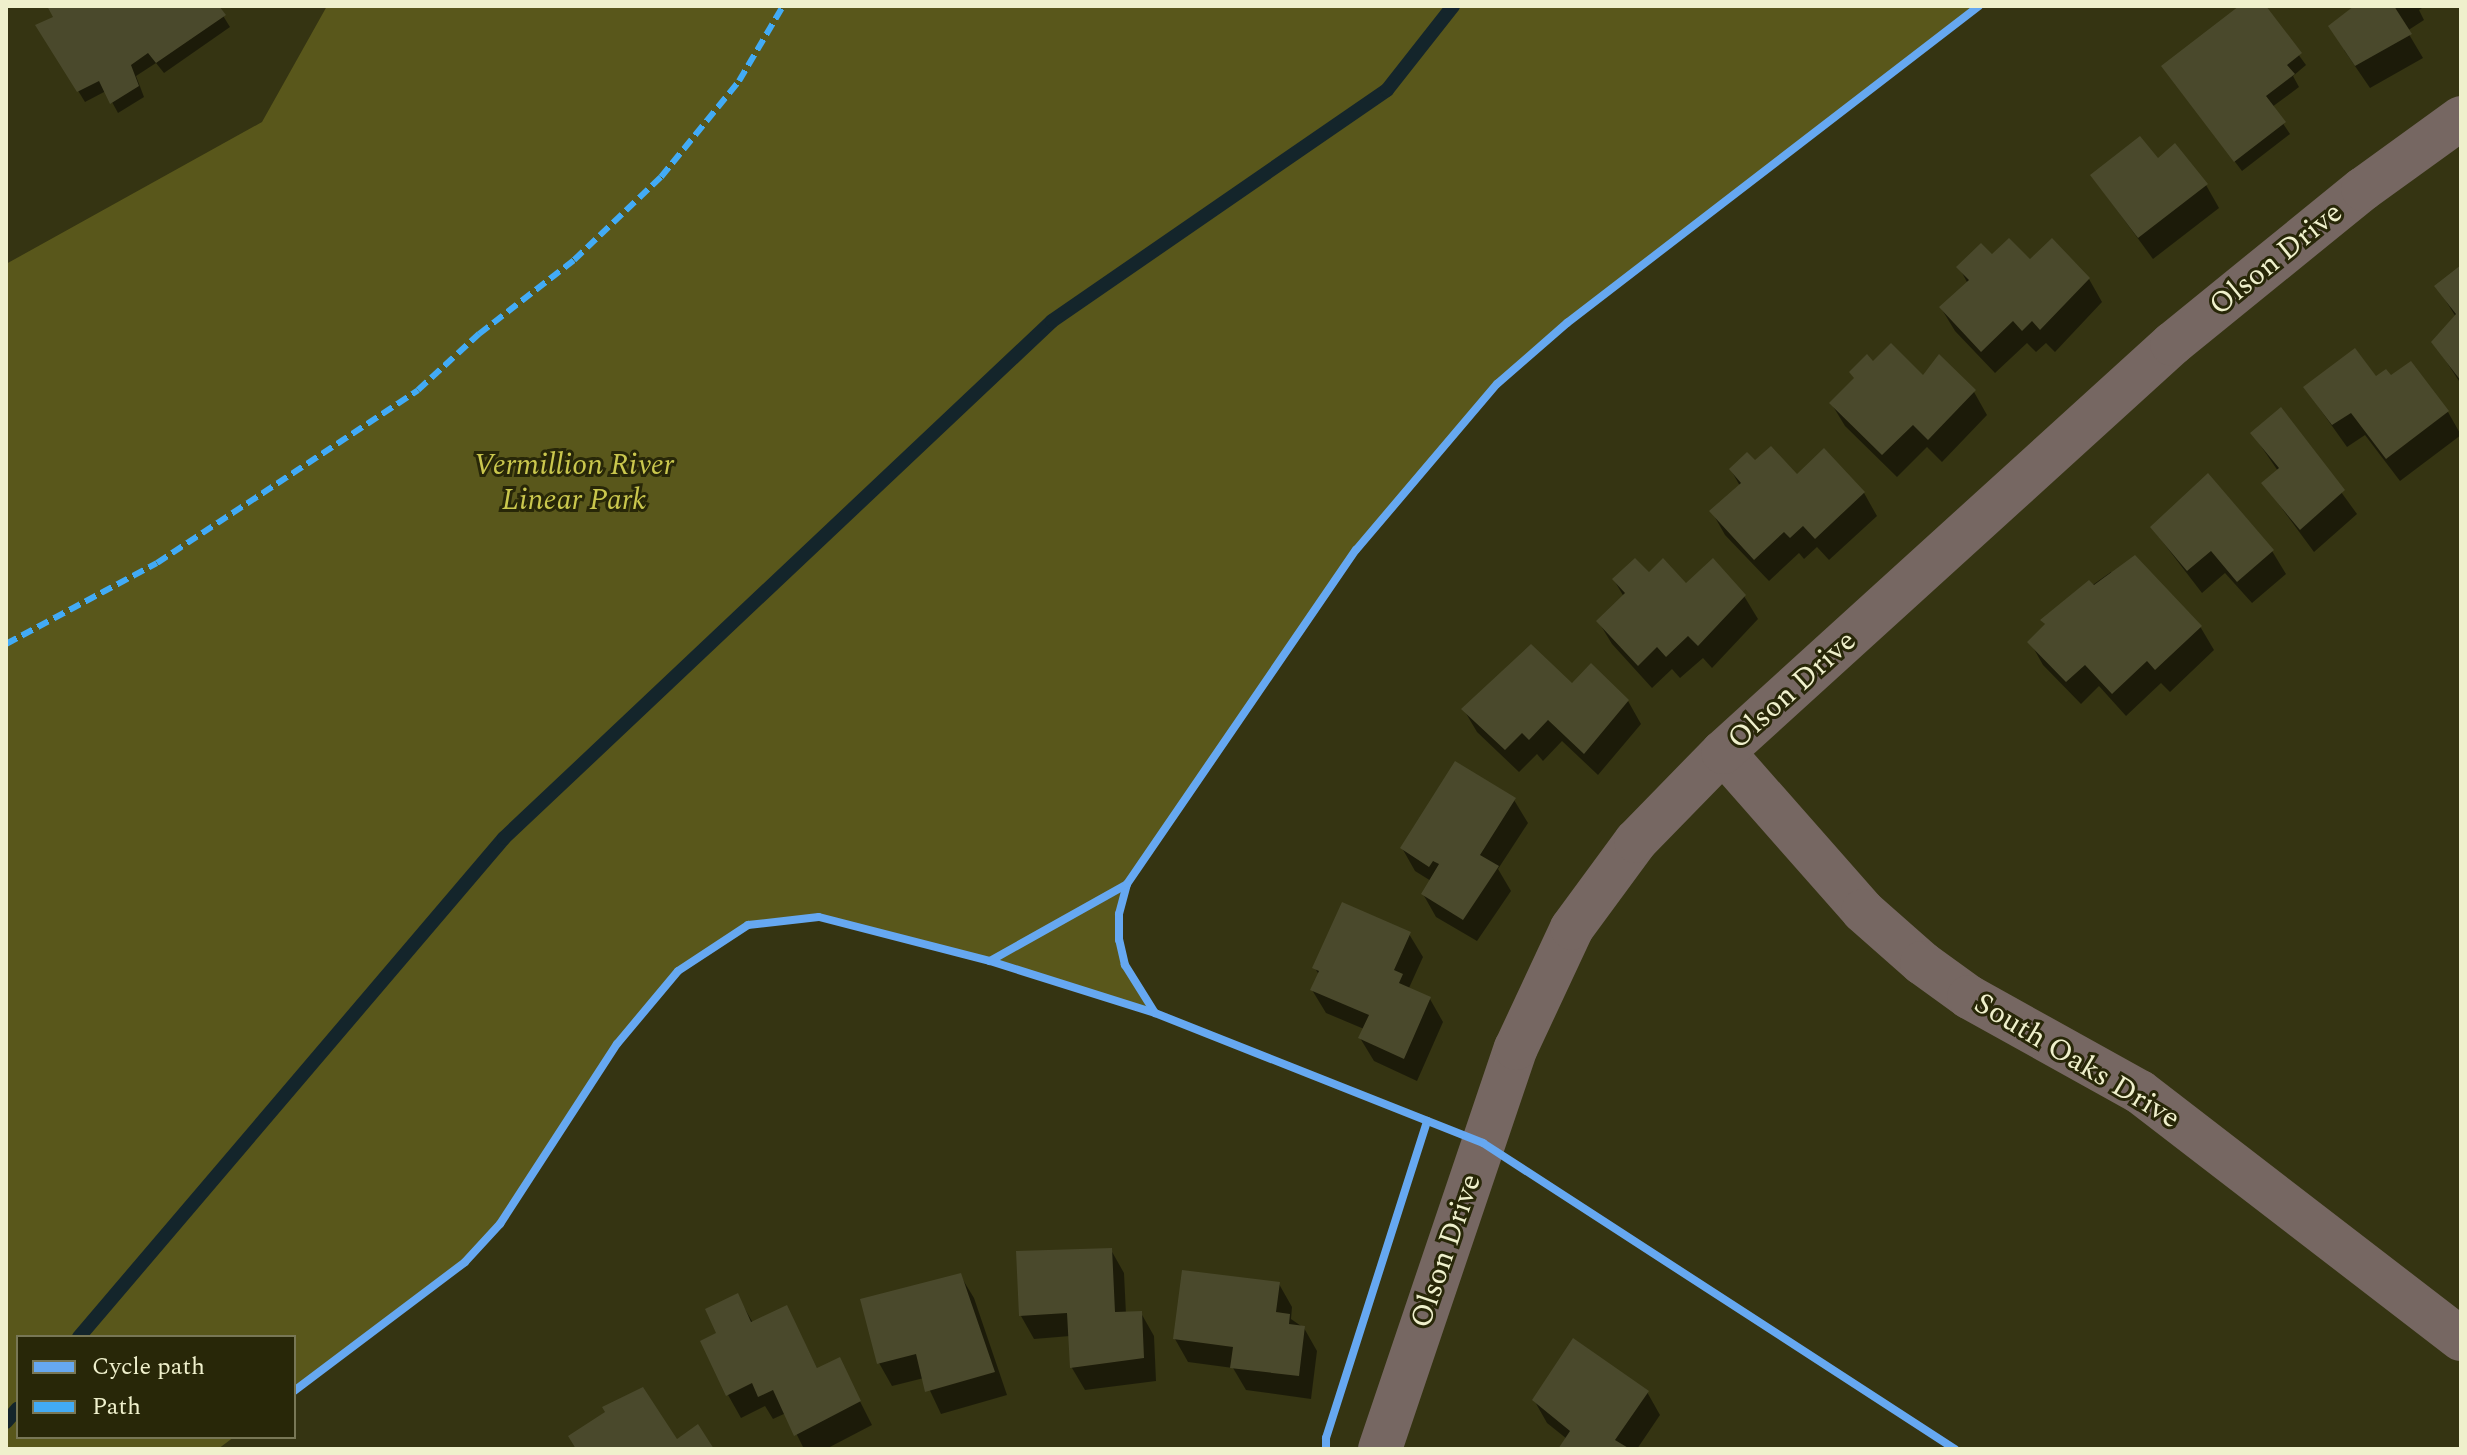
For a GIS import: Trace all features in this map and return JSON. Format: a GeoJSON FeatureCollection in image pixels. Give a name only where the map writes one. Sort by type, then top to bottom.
{"type":"FeatureCollection","features":[{"type":"Feature","properties":{"kind":"street","name":"Olson Drive"},"geometry":{"type":"LineString","coordinates":[[1380,1449],[1516,1048],[1572,928],[1636,841],[1723,752],[2172,344],[2363,189],[2461,118]]}},
{"type":"Feature","properties":{"kind":"street","name":"South Oaks Drive"},"geometry":{"type":"LineString","coordinates":[[1723,752],[1863,911],[1922,963],[1969,997],[2140,1092],[2461,1339]]}},
{"type":"Feature","properties":{"kind":"green space","name":"Vermillion River Linear Park"},"geometry":{"type":"Polygon","coordinates":[[[327,6],[1979,6],[1567,323],[1497,384],[1356,550],[1127,884],[1119,914],[1119,940],[1125,965],[1155,1013],[990,961],[819,917],[748,925],[678,971],[617,1044],[500,1224],[465,1262],[296,1389],[296,1335],[16,1335],[16,1439],[231,1439],[218,1449],[6,1449],[6,264],[262,122],[327,6]]]}},
{"type":"Feature","properties":{"kind":"building"},"geometry":{"type":"Polygon","coordinates":[[[47,6],[219,6],[226,15],[156,63],[148,53],[131,65],[139,86],[110,104],[99,81],[77,92],[35,25],[53,17],[47,6]]]}},
{"type":"Feature","properties":{"kind":"building"},"geometry":{"type":"Polygon","coordinates":[[[2239,6],[2266,6],[2302,53],[2287,65],[2295,74],[2266,96],[2286,122],[2234,162],[2161,66],[2239,6]]]}},
{"type":"Feature","properties":{"kind":"building"},"geometry":{"type":"Polygon","coordinates":[[[2354,6],[2394,6],[2412,34],[2355,66],[2328,26],[2354,6]]]}},
{"type":"Feature","properties":{"kind":"building"},"geometry":{"type":"Polygon","coordinates":[[[2140,136],[2158,158],[2175,143],[2208,184],[2138,238],[2090,175],[2140,136]]]}},
{"type":"Feature","properties":{"kind":"building"},"geometry":{"type":"Polygon","coordinates":[[[2009,238],[2030,259],[2052,238],[2090,278],[2040,330],[2032,321],[2022,331],[2013,321],[1981,352],[1939,307],[1969,280],[1956,267],[1981,243],[1992,254],[2009,238]]]}},
{"type":"Feature","properties":{"kind":"building"},"geometry":{"type":"Polygon","coordinates":[[[2461,265],[2461,381],[2431,342],[2456,314],[2434,286],[2461,265]]]}},
{"type":"Feature","properties":{"kind":"building"},"geometry":{"type":"Polygon","coordinates":[[[1891,343],[1923,375],[1939,354],[1976,390],[1928,440],[1913,425],[1882,455],[1829,403],[1854,378],[1849,372],[1867,354],[1873,361],[1891,343]]]}},
{"type":"Feature","properties":{"kind":"building"},"geometry":{"type":"Polygon","coordinates":[[[2355,348],[2376,376],[2386,369],[2391,375],[2411,361],[2449,411],[2386,459],[2351,413],[2332,425],[2303,387],[2355,348]]]}},
{"type":"Feature","properties":{"kind":"building"},"geometry":{"type":"Polygon","coordinates":[[[2281,407],[2345,490],[2300,530],[2261,483],[2279,468],[2250,433],[2281,407]]]}},
{"type":"Feature","properties":{"kind":"building"},"geometry":{"type":"Polygon","coordinates":[[[1771,446],[1797,474],[1824,448],[1865,492],[1815,539],[1803,526],[1790,538],[1784,532],[1754,560],[1709,511],[1741,483],[1729,469],[1747,452],[1755,460],[1771,446]]]}},
{"type":"Feature","properties":{"kind":"building"},"geometry":{"type":"Polygon","coordinates":[[[2208,473],[2274,550],[2237,582],[2211,551],[2187,571],[2150,527],[2208,473]]]}},
{"type":"Feature","properties":{"kind":"building"},"geometry":{"type":"Polygon","coordinates":[[[2135,555],[2202,626],[2155,670],[2147,661],[2112,694],[2085,665],[2066,682],[2027,642],[2045,624],[2040,620],[2089,580],[2094,585],[2135,555]]]}},
{"type":"Feature","properties":{"kind":"building"},"geometry":{"type":"Polygon","coordinates":[[[1635,558],[1649,572],[1663,558],[1686,583],[1713,558],[1746,595],[1698,646],[1688,636],[1666,657],[1657,647],[1638,666],[1596,621],[1625,593],[1612,579],[1635,558]]]}},
{"type":"Feature","properties":{"kind":"building"},"geometry":{"type":"Polygon","coordinates":[[[1531,644],[1572,683],[1591,663],[1629,700],[1584,754],[1548,720],[1529,740],[1522,733],[1505,750],[1461,709],[1531,644]]]}},
{"type":"Feature","properties":{"kind":"building"},"geometry":{"type":"Polygon","coordinates":[[[1455,761],[1516,798],[1480,855],[1499,866],[1463,920],[1421,894],[1439,864],[1433,861],[1429,867],[1400,848],[1455,761]]]}},
{"type":"Feature","properties":{"kind":"building"},"geometry":{"type":"Polygon","coordinates":[[[1342,902],[1411,932],[1394,970],[1403,974],[1399,983],[1431,997],[1404,1059],[1358,1038],[1369,1015],[1310,990],[1319,971],[1312,968],[1342,902]]]}},
{"type":"Feature","properties":{"kind":"building"},"geometry":{"type":"Polygon","coordinates":[[[1112,1248],[1115,1312],[1142,1311],[1144,1358],[1070,1368],[1067,1313],[1019,1316],[1016,1251],[1112,1248]]]}},
{"type":"Feature","properties":{"kind":"building"},"geometry":{"type":"Polygon","coordinates":[[[1182,1270],[1280,1282],[1276,1312],[1290,1314],[1289,1324],[1305,1326],[1299,1376],[1230,1368],[1233,1347],[1173,1339],[1182,1270]]]}},
{"type":"Feature","properties":{"kind":"building"},"geometry":{"type":"Polygon","coordinates":[[[961,1273],[995,1372],[925,1392],[916,1354],[877,1364],[860,1299],[961,1273]]]}},
{"type":"Feature","properties":{"kind":"building"},"geometry":{"type":"Polygon","coordinates":[[[738,1293],[751,1322],[787,1305],[817,1368],[840,1357],[861,1401],[794,1436],[773,1390],[758,1397],[752,1383],[726,1396],[700,1341],[716,1333],[705,1309],[738,1293]]]}},
{"type":"Feature","properties":{"kind":"building"},"geometry":{"type":"Polygon","coordinates":[[[1573,1338],[1649,1391],[1615,1440],[1630,1449],[1558,1449],[1570,1431],[1532,1400],[1573,1338]]]}},
{"type":"Feature","properties":{"kind":"building"},"geometry":{"type":"Polygon","coordinates":[[[643,1387],[677,1439],[698,1424],[714,1449],[576,1449],[568,1436],[605,1412],[602,1407],[643,1387]]]}},
{"type":"Feature","properties":{"kind":"waterway"},"geometry":{"type":"LineString","coordinates":[[81,1335],[504,838],[1052,321],[1387,90],[1453,6]]}},
{"type":"Feature","properties":{"kind":"waterway"},"geometry":{"type":"LineString","coordinates":[[6,1422],[16,1410]]}},
{"type":"Feature","properties":{"kind":"marked path"},"geometry":{"type":"LineString","coordinates":[[6,644],[157,563],[418,390],[479,334],[574,260],[661,177],[739,81],[783,6]]}},
{"type":"Feature","properties":{"kind":"cycle path"},"geometry":{"type":"LineString","coordinates":[[1155,1013],[1125,965],[1119,940],[1119,914],[1127,884],[1356,550],[1497,384],[1567,323],[1979,6]]}},
{"type":"Feature","properties":{"kind":"cycle path"},"geometry":{"type":"LineString","coordinates":[[990,961],[1127,884]]}},
{"type":"Feature","properties":{"kind":"cycle path"},"geometry":{"type":"LineString","coordinates":[[296,1389],[465,1262],[500,1224],[617,1044],[678,971],[748,925],[819,917],[990,961],[1155,1013],[1483,1143],[1955,1449]]}},
{"type":"Feature","properties":{"kind":"cycle path"},"geometry":{"type":"LineString","coordinates":[[1326,1449],[1326,1438],[1427,1121]]}}]}
